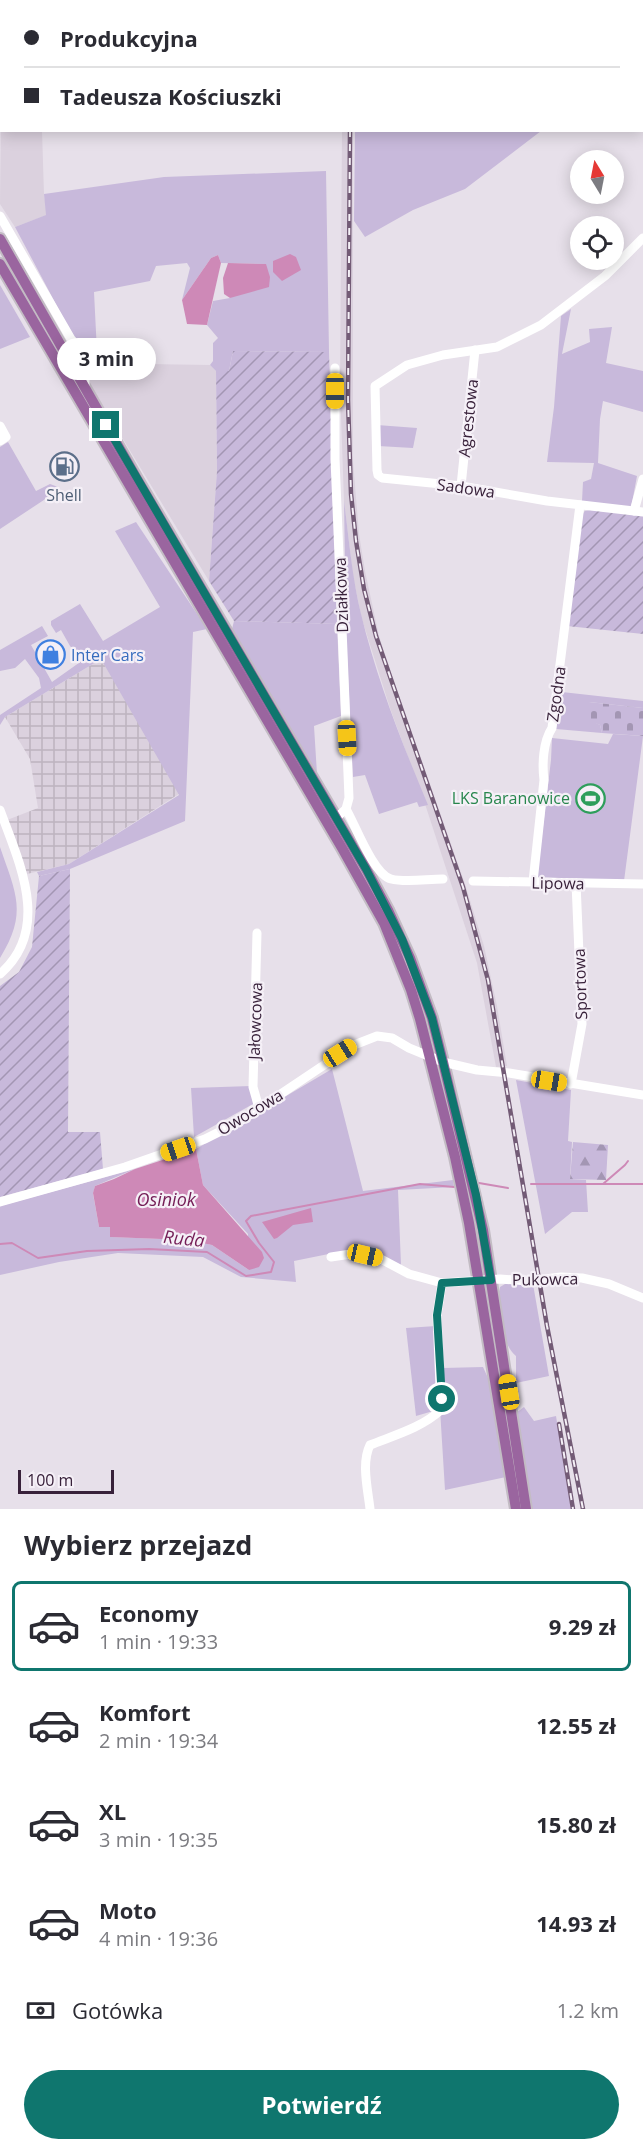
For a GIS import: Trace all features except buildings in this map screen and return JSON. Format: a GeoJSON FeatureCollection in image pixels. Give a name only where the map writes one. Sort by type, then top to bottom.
{"type":"FeatureCollection","features":[{"type":"Feature","properties":{"kind":"main road"},"geometry":{"type":"LineString","coordinates":[[0,239],[85,390],[366,869],[402,939],[422,987],[476,1195],[526,1509]]}},
{"type":"Feature","properties":{"kind":"main road"},"geometry":{"type":"LineString","coordinates":[[0,264],[379,913],[411,990],[460,1177],[516,1509]]}},
{"type":"Feature","properties":{"kind":"street"},"geometry":{"type":"LineString","coordinates":[[0,216],[71,339],[80,349],[100,358],[94,359],[84,367]]}},
{"type":"Feature","properties":{"kind":"street"},"geometry":{"type":"LineString","coordinates":[[475,350],[497,347],[542,325],[605,276],[643,238]]}},
{"type":"Feature","properties":{"kind":"street"},"geometry":{"type":"LineString","coordinates":[[80,349],[85,390]]}},
{"type":"Feature","properties":{"kind":"street","name":"Sadowa"},"geometry":{"type":"LineString","coordinates":[[475,350],[443,355],[407,365],[375,386],[378,475],[382,478],[460,486],[547,501],[639,512]]}},
{"type":"Feature","properties":{"kind":"street","name":"Agrestowa"},"geometry":{"type":"LineString","coordinates":[[460,486],[475,350]]}},
{"type":"Feature","properties":{"kind":"street","name":"Działkowa"},"geometry":{"type":"LineString","coordinates":[[335,368],[335,459],[349,785],[346,809]]}},
{"type":"Feature","properties":{"kind":"street"},"geometry":{"type":"LineString","coordinates":[[0,426],[6,437],[0,441]]}},
{"type":"Feature","properties":{"kind":"street"},"geometry":{"type":"LineString","coordinates":[[639,512],[643,479]]}},
{"type":"Feature","properties":{"kind":"street","name":"Zgodna"},"geometry":{"type":"LineString","coordinates":[[533,882],[544,780],[543,768],[548,735],[552,728],[580,505]]}},
{"type":"Feature","properties":{"kind":"street"},"geometry":{"type":"LineString","coordinates":[[336,818],[346,809],[356,833],[384,876],[394,880],[443,879]]}},
{"type":"Feature","properties":{"kind":"street"},"geometry":{"type":"LineString","coordinates":[[0,810],[25,880],[29,905],[27,926],[21,943],[16,954],[0,974]]}},
{"type":"Feature","properties":{"kind":"street","name":"Lipowa"},"geometry":{"type":"LineString","coordinates":[[473,880],[643,885]]}},
{"type":"Feature","properties":{"kind":"street","name":"Sportowa"},"geometry":{"type":"LineString","coordinates":[[571,1084],[582,1023],[576,884]]}},
{"type":"Feature","properties":{"kind":"street","name":"Jałowcowa"},"geometry":{"type":"LineString","coordinates":[[257,933],[253,1087],[260,1108]]}},
{"type":"Feature","properties":{"kind":"street","name":"Owocowa"},"geometry":{"type":"LineString","coordinates":[[0,1202],[125,1167],[219,1132],[260,1108],[354,1045],[370,1038],[384,1036],[443,1062],[477,1070],[643,1095]]}},
{"type":"Feature","properties":{"kind":"street","name":"Pukowca"},"geometry":{"type":"LineString","coordinates":[[331,1257],[351,1254],[379,1258],[408,1274],[442,1283],[582,1278],[609,1284],[643,1298]]}},
{"type":"Feature","properties":{"kind":"street"},"geometry":{"type":"LineString","coordinates":[[370,1509],[366,1464],[370,1445],[407,1431],[441,1410],[437,1315],[442,1283]]}},
{"type":"Feature","properties":{"kind":"shaded area"},"geometry":{"type":"Polygon","coordinates":[[[1,132],[42,132],[47,215],[15,227],[0,204],[1,132]]]}},
{"type":"Feature","properties":{"kind":"shaded area"},"geometry":{"type":"Polygon","coordinates":[[[342,132],[353,132],[353,461],[359,534],[365,571],[379,636],[465,884],[484,946],[507,1066],[496,1067],[477,963],[361,616],[353,576],[344,501],[340,388],[342,132]]]}},
{"type":"Feature","properties":{"kind":"shaded area"},"geometry":{"type":"Polygon","coordinates":[[[101,360],[136,369],[147,364],[210,365],[216,371],[217,471],[209,581],[89,383],[87,370],[101,360]]]}},
{"type":"Feature","properties":{"kind":"shaded area"},"geometry":{"type":"Polygon","coordinates":[[[101,659],[182,792],[69,864],[27,874],[7,820],[38,808],[30,759],[5,717],[101,659]]]}},
{"type":"Feature","properties":{"kind":"green space"},"geometry":{"type":"Polygon","coordinates":[[[355,132],[540,132],[465,189],[413,210],[365,237],[354,221],[355,132]]]}},
{"type":"Feature","properties":{"kind":"green space"},"geometry":{"type":"Polygon","coordinates":[[[326,171],[329,352],[233,351],[229,371],[216,371],[210,365],[213,361],[213,343],[218,338],[207,325],[213,301],[230,298],[266,264],[221,263],[218,255],[211,258],[182,300],[190,268],[187,263],[156,266],[150,281],[94,292],[97,352],[76,342],[15,227],[46,215],[44,194],[164,177],[326,171]]]}},
{"type":"Feature","properties":{"kind":"green space"},"geometry":{"type":"Polygon","coordinates":[[[0,285],[30,337],[0,349],[0,285]]]}},
{"type":"Feature","properties":{"kind":"green space"},"geometry":{"type":"Polygon","coordinates":[[[571,309],[562,354],[590,342],[589,329],[612,327],[606,363],[643,371],[643,412],[603,401],[600,419],[598,463],[637,476],[631,508],[582,501],[583,482],[591,479],[594,463],[547,462],[561,316],[571,309]]]}},
{"type":"Feature","properties":{"kind":"green space"},"geometry":{"type":"Polygon","coordinates":[[[233,351],[329,352],[337,624],[234,621],[209,581],[217,471],[216,371],[229,371],[233,351]]]}},
{"type":"Feature","properties":{"kind":"green space"},"geometry":{"type":"Polygon","coordinates":[[[377,425],[417,428],[413,448],[378,446],[377,425]]]}},
{"type":"Feature","properties":{"kind":"green space"},"geometry":{"type":"Polygon","coordinates":[[[8,442],[36,491],[50,484],[58,487],[59,490],[0,529],[0,447],[8,442]]]}},
{"type":"Feature","properties":{"kind":"green space"},"geometry":{"type":"Polygon","coordinates":[[[344,501],[355,586],[367,639],[391,711],[428,805],[419,807],[417,802],[379,814],[365,775],[353,777],[346,633],[344,501]]]}},
{"type":"Feature","properties":{"kind":"green space"},"geometry":{"type":"Polygon","coordinates":[[[585,511],[643,515],[643,634],[567,626],[581,516],[585,511]]]}},
{"type":"Feature","properties":{"kind":"green space"},"geometry":{"type":"Polygon","coordinates":[[[136,522],[207,629],[193,632],[185,821],[70,869],[39,876],[37,872],[69,864],[179,795],[101,659],[5,717],[0,725],[0,715],[41,688],[39,678],[25,659],[15,668],[0,671],[0,650],[42,626],[48,636],[31,645],[52,682],[83,660],[70,646],[61,630],[56,633],[51,621],[80,604],[103,641],[160,607],[115,531],[136,522]]]}},
{"type":"Feature","properties":{"kind":"green space"},"geometry":{"type":"Polygon","coordinates":[[[234,621],[337,624],[341,716],[314,726],[317,774],[232,629],[234,621]]]}},
{"type":"Feature","properties":{"kind":"green space"},"geometry":{"type":"Polygon","coordinates":[[[562,692],[643,701],[643,708],[589,702],[602,733],[556,729],[562,692]]]}},
{"type":"Feature","properties":{"kind":"green space"},"geometry":{"type":"Polygon","coordinates":[[[589,702],[643,708],[643,736],[602,733],[600,725],[587,720],[589,702]]]}},
{"type":"Feature","properties":{"kind":"green space","name":"LKS Baranowice"},"geometry":{"type":"Polygon","coordinates":[[[613,734],[643,736],[624,881],[537,877],[552,738],[608,744],[613,734]]]}},
{"type":"Feature","properties":{"kind":"green space"},"geometry":{"type":"Polygon","coordinates":[[[0,847],[11,878],[17,915],[9,942],[0,958],[0,847]]]}},
{"type":"Feature","properties":{"kind":"green space"},"geometry":{"type":"Polygon","coordinates":[[[70,869],[68,1132],[100,1132],[103,1169],[0,1197],[0,986],[19,972],[32,947],[39,876],[70,869]]]}},
{"type":"Feature","properties":{"kind":"green space"},"geometry":{"type":"Polygon","coordinates":[[[332,1069],[363,1191],[453,1180],[454,1187],[398,1190],[401,1265],[363,1247],[294,1261],[296,1282],[241,1277],[203,1257],[118,1253],[59,1262],[0,1275],[0,1206],[135,1169],[95,1186],[93,1194],[99,1227],[110,1227],[111,1237],[187,1240],[212,1245],[249,1270],[248,1234],[203,1185],[196,1149],[332,1069]]]}},
{"type":"Feature","properties":{"kind":"green space"},"geometry":{"type":"Polygon","coordinates":[[[516,1080],[571,1090],[568,1141],[572,1142],[570,1179],[586,1180],[588,1212],[572,1212],[545,1234],[516,1080]]]}},
{"type":"Feature","properties":{"kind":"green space"},"geometry":{"type":"Polygon","coordinates":[[[251,1086],[253,1104],[194,1137],[191,1088],[251,1086]]]}},
{"type":"Feature","properties":{"kind":"green space"},"geometry":{"type":"Polygon","coordinates":[[[573,1142],[608,1145],[606,1180],[570,1179],[573,1142]]]}},
{"type":"Feature","properties":{"kind":"green space"},"geometry":{"type":"Polygon","coordinates":[[[505,1284],[533,1284],[549,1376],[516,1383],[516,1356],[507,1343],[501,1317],[499,1292],[500,1287],[505,1284]]]}},
{"type":"Feature","properties":{"kind":"green space"},"geometry":{"type":"Polygon","coordinates":[[[436,1326],[443,1368],[483,1367],[488,1378],[506,1477],[445,1490],[440,1409],[416,1416],[406,1328],[436,1326]]]}},
{"type":"Feature","properties":{"kind":"green space"},"geometry":{"type":"Polygon","coordinates":[[[524,1407],[534,1421],[556,1416],[571,1509],[530,1509],[516,1413],[524,1407]]]}},
{"type":"Feature","properties":{"kind":"water"},"geometry":{"type":"Polygon","coordinates":[[[290,254],[296,257],[301,270],[282,281],[273,272],[273,261],[290,254]]]}},
{"type":"Feature","properties":{"kind":"water"},"geometry":{"type":"Polygon","coordinates":[[[218,255],[221,263],[207,325],[187,324],[182,300],[211,258],[218,255]]]}},
{"type":"Feature","properties":{"kind":"water"},"geometry":{"type":"Polygon","coordinates":[[[228,263],[266,264],[270,277],[269,287],[230,298],[224,294],[223,278],[228,263]]]}},
{"type":"Feature","properties":{"kind":"water","name":"Osiniok"},"geometry":{"type":"Polygon","coordinates":[[[196,1149],[203,1185],[262,1252],[264,1258],[259,1267],[249,1270],[212,1245],[187,1240],[110,1237],[110,1227],[99,1227],[93,1193],[95,1186],[135,1169],[196,1149]]]}},
{"type":"Feature","properties":{"kind":"water"},"geometry":{"type":"Polygon","coordinates":[[[311,1208],[313,1222],[293,1225],[274,1239],[262,1222],[311,1208]]]}},
{"type":"Feature","properties":{"kind":"waterway"},"geometry":{"type":"LineString","coordinates":[[603,1184],[628,1161]]}},
{"type":"Feature","properties":{"kind":"waterway","name":"Ruda"},"geometry":{"type":"LineString","coordinates":[[479,1183],[508,1188]]}},
{"type":"Feature","properties":{"kind":"waterway","name":"Ruda"},"geometry":{"type":"LineString","coordinates":[[0,1244],[12,1243],[38,1258],[87,1251],[149,1249],[207,1252],[246,1276],[271,1272],[274,1262],[246,1221],[251,1216],[420,1184],[454,1187]]}},
{"type":"Feature","properties":{"kind":"waterway","name":"Ruda"},"geometry":{"type":"LineString","coordinates":[[531,1184],[643,1184]]}},
{"type":"Feature","properties":{"kind":"railway"},"geometry":{"type":"LineString","coordinates":[[350,132],[348,400],[351,494],[364,589],[376,636],[463,887],[488,980],[547,1326],[583,1509]]}},
{"type":"Feature","properties":{"kind":"railway"},"geometry":{"type":"LineString","coordinates":[[559,1424],[573,1509]]}},
{"type":"Feature","properties":{"kind":"place","name":"Shell"},"geometry":{"type":"Point","coordinates":[64,467]}},
{"type":"Feature","properties":{"kind":"place","name":"Inter Cars"},"geometry":{"type":"Point","coordinates":[50,655]}},
{"type":"Feature","properties":{"kind":"place","name":"LKS Baranowice"},"geometry":{"type":"Point","coordinates":[591,798]}},
{"type":"Feature","properties":{"kind":"route"},"geometry":{"type":"LineString","coordinates":[[106,425],[366,869],[402,939],[422,987],[432,1018],[476,1195],[491,1280],[442,1283],[437,1315],[442,1399]]}}]}
